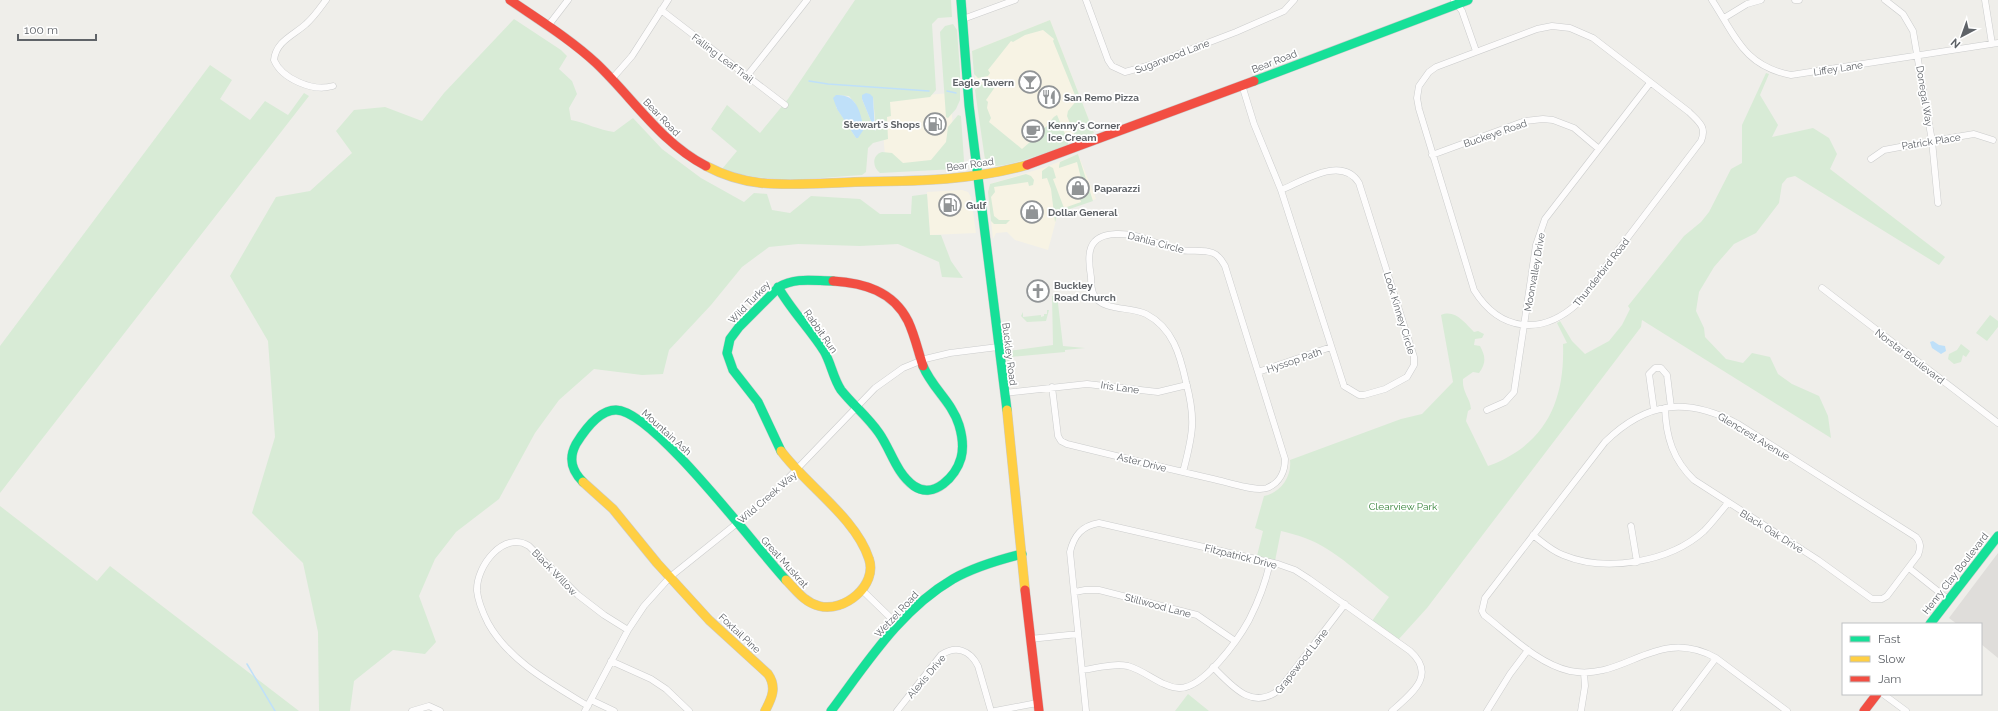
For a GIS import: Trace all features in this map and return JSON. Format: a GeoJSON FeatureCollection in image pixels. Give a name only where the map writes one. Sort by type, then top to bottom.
{"type":"FeatureCollection","features":[{"type":"Feature","properties":{"kind":"street"},"geometry":{"type":"LineString","coordinates":[[326,0],[306,24],[277,47],[274,60],[281,70],[308,85],[320,88],[333,86]]}},
{"type":"Feature","properties":{"kind":"street","name":"Bear Road"},"geometry":{"type":"LineString","coordinates":[[510,0],[572,43],[611,80],[676,148],[708,167],[737,178],[760,183],[787,184],[938,180],[976,175],[1026,165],[1242,85],[1456,2],[1468,0]]}},
{"type":"Feature","properties":{"kind":"street"},"geometry":{"type":"LineString","coordinates":[[548,26],[568,0]]}},
{"type":"Feature","properties":{"kind":"street"},"geometry":{"type":"LineString","coordinates":[[611,80],[635,51],[668,0]]}},
{"type":"Feature","properties":{"kind":"street"},"geometry":{"type":"LineString","coordinates":[[747,76],[806,0]]}},
{"type":"Feature","properties":{"kind":"street","name":"Buckley Road"},"geometry":{"type":"LineString","coordinates":[[961,0],[968,105],[1004,393],[1038,707]]}},
{"type":"Feature","properties":{"kind":"street"},"geometry":{"type":"LineString","coordinates":[[963,19],[1015,0]]}},
{"type":"Feature","properties":{"kind":"street","name":"Sugarwood Lane"},"geometry":{"type":"LineString","coordinates":[[1086,0],[1108,60],[1112,66],[1125,72],[1147,66],[1236,32],[1284,10],[1294,0]]}},
{"type":"Feature","properties":{"kind":"street","name":"Liffey Lane"},"geometry":{"type":"LineString","coordinates":[[1712,0],[1745,52],[1763,67],[1779,72],[1798,75],[1995,44]]}},
{"type":"Feature","properties":{"kind":"street"},"geometry":{"type":"LineString","coordinates":[[1724,18],[1747,4],[1761,0]]}},
{"type":"Feature","properties":{"kind":"street","name":"Donegal Way"},"geometry":{"type":"LineString","coordinates":[[1885,0],[1893,4],[1910,24],[1918,56],[1932,141],[1938,203]]}},
{"type":"Feature","properties":{"kind":"street"},"geometry":{"type":"LineString","coordinates":[[1985,0],[1995,44]]}},
{"type":"Feature","properties":{"kind":"street"},"geometry":{"type":"LineString","coordinates":[[1456,2],[1462,11],[1476,51]]}},
{"type":"Feature","properties":{"kind":"street","name":"Falling Leaf Trail"},"geometry":{"type":"LineString","coordinates":[[661,10],[785,105]]}},
{"type":"Feature","properties":{"kind":"street","name":"Thunderbird Road"},"geometry":{"type":"LineString","coordinates":[[1552,26],[1570,28],[1593,38],[1701,124],[1704,129],[1701,141],[1578,303],[1566,314],[1539,325],[1525,325],[1508,322],[1498,316],[1479,299],[1474,290],[1418,109],[1417,98],[1419,86],[1429,72],[1436,66],[1476,51],[1537,29],[1552,26]]}},
{"type":"Feature","properties":{"kind":"street","name":"Moonvalley Drive"},"geometry":{"type":"LineString","coordinates":[[1487,410],[1505,402],[1514,392],[1536,246],[1545,219],[1650,83]]}},
{"type":"Feature","properties":{"kind":"street","name":"Look Kinney Circle"},"geometry":{"type":"LineString","coordinates":[[1242,85],[1254,124],[1281,190],[1344,386],[1359,395],[1372,393],[1402,381],[1407,377],[1414,365],[1414,357],[1359,183],[1355,176],[1348,172],[1333,170],[1281,190]]}},
{"type":"Feature","properties":{"kind":"street","name":"Buckeye Road"},"geometry":{"type":"LineString","coordinates":[[1432,156],[1526,121],[1543,119],[1553,120],[1574,128],[1599,149]]}},
{"type":"Feature","properties":{"kind":"street","name":"Patrick Place"},"geometry":{"type":"LineString","coordinates":[[1872,159],[1884,150],[1974,134],[1992,140]]}},
{"type":"Feature","properties":{"kind":"street","name":"Dahlia Circle"},"geometry":{"type":"LineString","coordinates":[[1183,472],[1192,425],[1192,410],[1179,355],[1173,340],[1158,322],[1146,314],[1133,309],[1106,305],[1099,302],[1094,295],[1089,269],[1089,252],[1092,245],[1101,236],[1126,234],[1140,236],[1179,250],[1212,252],[1216,254],[1225,266],[1285,459],[1284,470],[1276,482]]}},
{"type":"Feature","properties":{"kind":"street","name":"Wild Turkey"},"geometry":{"type":"LineString","coordinates":[[798,469],[777,445],[765,412],[752,390],[730,367],[726,350],[733,335],[778,288],[787,282],[797,280],[856,282],[873,287],[887,296],[904,315],[932,385],[948,403],[956,415],[962,443],[962,459],[960,464],[944,483],[937,488],[928,490],[917,488],[909,483],[904,477],[881,433],[874,423],[857,407]]}},
{"type":"Feature","properties":{"kind":"street","name":"Rabbit Run"},"geometry":{"type":"LineString","coordinates":[[778,288],[824,352],[842,392],[857,407]]}},
{"type":"Feature","properties":{"kind":"street","name":"Norstar Boulevard"},"geometry":{"type":"LineString","coordinates":[[1822,288],[1998,423]]}},
{"type":"Feature","properties":{"kind":"street","name":"Hyssop Path"},"geometry":{"type":"LineString","coordinates":[[1258,372],[1331,347]]}},
{"type":"Feature","properties":{"kind":"street","name":"Wild Creek Way"},"geometry":{"type":"LineString","coordinates":[[587,709],[628,630],[644,606],[670,577],[771,496],[887,378],[903,368],[922,360],[950,353],[998,348]]}},
{"type":"Feature","properties":{"kind":"street","name":"Black Oak Drive"},"geometry":{"type":"LineString","coordinates":[[1654,410],[1649,374],[1652,369],[1661,368],[1665,370],[1670,395],[1668,408],[1670,445],[1683,470],[1694,480],[1818,560],[1875,600],[1882,599],[1887,596],[1909,568]]}},
{"type":"Feature","properties":{"kind":"street","name":"Iris Lane"},"geometry":{"type":"LineString","coordinates":[[1004,393],[1052,387],[1096,384],[1158,392],[1187,386]]}},
{"type":"Feature","properties":{"kind":"street","name":"Aster Drive"},"geometry":{"type":"LineString","coordinates":[[1052,387],[1058,436],[1061,441],[1183,472],[1259,489],[1266,488],[1276,482]]}},
{"type":"Feature","properties":{"kind":"street","name":"Glencrest Avenue"},"geometry":{"type":"LineString","coordinates":[[1528,650],[1484,615],[1482,608],[1485,598],[1605,442],[1629,421],[1654,410],[1668,408],[1700,408],[1717,413],[1738,424],[1916,537],[1920,541],[1921,548],[1909,568]]}},
{"type":"Feature","properties":{"kind":"street","name":"Mountain Ash"},"geometry":{"type":"LineString","coordinates":[[670,577],[628,525],[582,481],[572,467],[572,453],[575,446],[595,420],[611,410],[620,410],[630,414],[661,439],[704,483],[737,523]]}},
{"type":"Feature","properties":{"kind":"street","name":"Great Muskrat"},"geometry":{"type":"LineString","coordinates":[[737,523],[769,562],[801,596],[811,603],[821,607],[840,605],[862,590],[871,572],[868,559],[840,515],[798,469]]}},
{"type":"Feature","properties":{"kind":"street"},"geometry":{"type":"LineString","coordinates":[[1533,535],[1564,556],[1604,563],[1637,562],[1664,554],[1696,537],[1714,521],[1728,503]]}},
{"type":"Feature","properties":{"kind":"street","name":"Fitzpatrick Drive"},"geometry":{"type":"LineString","coordinates":[[1086,711],[1070,552],[1076,535],[1083,527],[1099,523],[1270,562],[1295,570],[1410,651],[1420,662],[1422,674],[1421,680],[1415,690],[1392,711]]}},
{"type":"Feature","properties":{"kind":"street"},"geometry":{"type":"LineString","coordinates":[[1631,526],[1637,562]]}},
{"type":"Feature","properties":{"kind":"street","name":"Henry Clay Boulevard"},"geometry":{"type":"LineString","coordinates":[[1931,623],[1998,536]]}},
{"type":"Feature","properties":{"kind":"street","name":"Black Willow"},"geometry":{"type":"LineString","coordinates":[[587,709],[528,667],[506,648],[496,636],[487,622],[477,590],[482,569],[499,547],[506,542],[523,542],[529,546],[578,595],[604,615],[628,630]]}},
{"type":"Feature","properties":{"kind":"street","name":"Wetzel Road"},"geometry":{"type":"LineString","coordinates":[[831,711],[898,625],[929,595],[952,579],[990,563],[1022,554]]}},
{"type":"Feature","properties":{"kind":"street"},"geometry":{"type":"LineString","coordinates":[[1083,670],[1118,665],[1127,666],[1177,688],[1193,685],[1213,667],[1235,641],[1249,620],[1264,585],[1270,562]]}},
{"type":"Feature","properties":{"kind":"street"},"geometry":{"type":"LineString","coordinates":[[1909,568],[1949,600]]}},
{"type":"Feature","properties":{"kind":"street","name":"Foxtail Pine"},"geometry":{"type":"LineString","coordinates":[[670,577],[712,622],[768,673],[774,688],[771,701],[765,711]]}},
{"type":"Feature","properties":{"kind":"street"},"geometry":{"type":"LineString","coordinates":[[862,590],[898,625]]}},
{"type":"Feature","properties":{"kind":"street","name":"Stillwood Lane"},"geometry":{"type":"LineString","coordinates":[[1075,592],[1098,590],[1197,615],[1235,641]]}},
{"type":"Feature","properties":{"kind":"street","name":"Grapewood Lane"},"geometry":{"type":"LineString","coordinates":[[1213,667],[1246,699],[1258,701],[1267,700],[1279,690],[1345,604]]}},
{"type":"Feature","properties":{"kind":"street"},"geometry":{"type":"LineString","coordinates":[[1030,639],[1078,634]]}},
{"type":"Feature","properties":{"kind":"street"},"geometry":{"type":"LineString","coordinates":[[1487,711],[1506,680],[1528,650],[1554,666],[1570,671],[1584,673],[1599,671],[1658,649],[1671,647],[1697,649],[1716,658],[1787,711]]}},
{"type":"Feature","properties":{"kind":"street","name":"Alexis Drive"},"geometry":{"type":"LineString","coordinates":[[897,711],[941,655],[948,651],[959,649],[967,652],[975,659],[991,711]]}},
{"type":"Feature","properties":{"kind":"street"},"geometry":{"type":"LineString","coordinates":[[1676,711],[1716,658]]}},
{"type":"Feature","properties":{"kind":"street"},"geometry":{"type":"LineString","coordinates":[[611,661],[656,682],[666,689],[689,711]]}},
{"type":"Feature","properties":{"kind":"street"},"geometry":{"type":"LineString","coordinates":[[1580,711],[1585,686],[1584,673]]}},
{"type":"Feature","properties":{"kind":"street"},"geometry":{"type":"LineString","coordinates":[[1864,711],[1876,695]]}},
{"type":"Feature","properties":{"kind":"street"},"geometry":{"type":"LineString","coordinates":[[1884,695],[1906,711]]}},
{"type":"Feature","properties":{"kind":"street"},"geometry":{"type":"LineString","coordinates":[[591,700],[614,711]]}},
{"type":"Feature","properties":{"kind":"street"},"geometry":{"type":"LineString","coordinates":[[412,711],[420,707],[428,706],[440,711]]}},
{"type":"Feature","properties":{"kind":"street"},"geometry":{"type":"LineString","coordinates":[[995,711],[1038,707]]}},
{"type":"Feature","properties":{"kind":"shaded area"},"geometry":{"type":"Polygon","coordinates":[[[1050,20],[1094,133],[1034,157],[997,167],[990,166],[985,160],[972,51],[1050,20]]]}},
{"type":"Feature","properties":{"kind":"shaded area"},"geometry":{"type":"Polygon","coordinates":[[[950,93],[954,139],[938,163],[886,167],[880,99],[950,93]]]}},
{"type":"Feature","properties":{"kind":"shaded area"},"geometry":{"type":"Polygon","coordinates":[[[1078,154],[1096,199],[1058,213],[1048,250],[1015,240],[1007,232],[996,233],[993,239],[988,192],[990,184],[1046,167],[1078,154]]]}},
{"type":"Feature","properties":{"kind":"shaded area"},"geometry":{"type":"Polygon","coordinates":[[[962,190],[968,192],[971,197],[976,233],[930,235],[927,192],[962,190]]]}},
{"type":"Feature","properties":{"kind":"shaded area"},"geometry":{"type":"Polygon","coordinates":[[[1998,553],[1998,658],[1982,645],[1982,623],[1956,623],[1949,618],[1998,553]]]}},
{"type":"Feature","properties":{"kind":"green space"},"geometry":{"type":"Polygon","coordinates":[[[855,0],[951,0],[952,17],[938,18],[932,24],[936,90],[930,97],[890,102],[891,116],[887,117],[888,139],[873,143],[868,148],[866,172],[862,175],[809,179],[774,179],[739,174],[722,169],[737,151],[711,129],[727,105],[760,133],[788,99],[855,0]],[[836,95],[836,107],[856,138],[864,129],[855,103],[849,96],[836,95]],[[873,97],[862,99],[875,131],[876,130],[873,97]]]}},
{"type":"Feature","properties":{"kind":"green space"},"geometry":{"type":"Polygon","coordinates":[[[514,19],[561,50],[567,56],[559,69],[572,81],[577,94],[569,108],[571,120],[614,132],[633,118],[662,149],[701,178],[744,202],[754,193],[767,194],[772,210],[790,213],[811,196],[860,199],[880,214],[911,214],[912,196],[927,194],[930,235],[941,235],[951,261],[963,278],[942,277],[939,262],[898,244],[860,246],[798,244],[769,247],[742,267],[711,305],[669,350],[663,374],[642,375],[594,369],[559,400],[535,433],[499,499],[456,532],[435,559],[419,596],[436,642],[425,654],[393,650],[354,681],[350,711],[319,711],[318,632],[303,563],[252,513],[275,437],[268,341],[230,276],[276,197],[310,191],[352,153],[336,131],[354,110],[385,107],[422,121],[444,93],[514,19]]]}},
{"type":"Feature","properties":{"kind":"green space"},"geometry":{"type":"Polygon","coordinates":[[[1050,20],[1094,133],[1077,141],[1067,116],[1068,111],[1077,100],[1053,41],[1054,39],[1043,30],[1025,35],[1013,42],[1011,41],[988,70],[990,73],[988,76],[978,78],[974,74],[972,51],[1050,20]]]}},
{"type":"Feature","properties":{"kind":"green space"},"geometry":{"type":"Polygon","coordinates":[[[953,24],[957,30],[960,71],[960,100],[956,109],[948,118],[946,117],[940,32],[945,26],[953,24]]]}},
{"type":"Feature","properties":{"kind":"green space"},"geometry":{"type":"Polygon","coordinates":[[[210,65],[232,80],[220,99],[250,120],[265,101],[288,115],[304,93],[309,96],[0,493],[0,346],[210,65]]]}},
{"type":"Feature","properties":{"kind":"green space","name":"Clearview Park"},"geometry":{"type":"Polygon","coordinates":[[[1766,73],[1769,74],[1760,95],[1778,125],[1772,137],[1813,128],[1829,138],[1837,154],[1830,169],[1945,257],[1939,265],[1795,176],[1787,178],[1782,184],[1779,203],[1756,233],[1734,244],[1714,267],[1699,292],[1696,311],[1704,328],[1705,337],[1726,359],[1743,363],[1752,353],[1770,357],[1778,374],[1792,384],[1819,396],[1828,416],[1831,438],[1642,320],[1641,327],[1427,608],[1398,640],[1372,621],[1389,597],[1327,549],[1302,537],[1281,531],[1275,561],[1257,556],[1263,531],[1255,528],[1264,496],[1275,492],[1284,483],[1289,472],[1290,460],[1401,419],[1422,414],[1453,382],[1441,315],[1455,315],[1474,332],[1478,331],[1484,334],[1482,338],[1475,339],[1474,345],[1480,346],[1482,350],[1484,357],[1483,366],[1479,373],[1473,372],[1463,379],[1463,384],[1471,409],[1468,411],[1466,421],[1488,466],[1508,457],[1524,446],[1548,419],[1555,403],[1560,385],[1563,365],[1563,344],[1567,343],[1557,323],[1560,321],[1572,341],[1585,354],[1609,341],[1622,325],[1630,309],[1628,306],[1684,236],[1701,222],[1709,212],[1731,169],[1742,163],[1742,125],[1766,73]]]}},
{"type":"Feature","properties":{"kind":"green space"},"geometry":{"type":"Polygon","coordinates":[[[995,83],[995,87],[986,100],[988,102],[987,108],[991,118],[989,122],[1022,149],[1030,142],[1035,134],[1047,126],[1057,115],[1068,141],[1068,145],[1015,163],[994,166],[988,165],[985,160],[975,90],[979,85],[995,83]]]}},
{"type":"Feature","properties":{"kind":"green space"},"geometry":{"type":"Polygon","coordinates":[[[958,115],[961,116],[964,161],[961,167],[955,169],[880,173],[877,170],[874,165],[874,161],[876,156],[882,152],[892,153],[903,163],[931,160],[946,142],[948,127],[958,115]]]}},
{"type":"Feature","properties":{"kind":"green space"},"geometry":{"type":"Polygon","coordinates":[[[1078,154],[1093,201],[1058,213],[1055,222],[1051,189],[1047,178],[1042,179],[1042,171],[1049,166],[1053,168],[1056,178],[1053,179],[1064,208],[1081,202],[1080,199],[1084,198],[1083,195],[1085,194],[1077,162],[1059,168],[1060,162],[1078,154]]]}},
{"type":"Feature","properties":{"kind":"green space"},"geometry":{"type":"Polygon","coordinates":[[[1026,174],[1031,176],[1034,180],[1033,185],[1029,186],[1028,182],[994,187],[995,192],[991,197],[994,216],[999,220],[1010,220],[1006,224],[994,224],[991,221],[988,192],[990,184],[1026,174]]]}},
{"type":"Feature","properties":{"kind":"green space"},"geometry":{"type":"Polygon","coordinates":[[[1057,295],[1063,346],[1085,348],[1065,350],[1065,352],[1010,357],[1009,367],[1007,365],[1006,353],[1008,351],[1053,345],[1052,296],[1057,295]]]}},
{"type":"Feature","properties":{"kind":"green space"},"geometry":{"type":"Polygon","coordinates":[[[1047,310],[1049,310],[1046,321],[1027,322],[1021,316],[1023,312],[1023,317],[1041,315],[1041,317],[1044,316],[1044,314],[1047,314],[1047,310]]]}},
{"type":"Feature","properties":{"kind":"green space"},"geometry":{"type":"Polygon","coordinates":[[[1990,315],[1998,321],[1998,327],[1987,341],[1976,333],[1990,315]]]}},
{"type":"Feature","properties":{"kind":"green space"},"geometry":{"type":"Polygon","coordinates":[[[1961,344],[1970,351],[1966,357],[1963,355],[1961,362],[1954,364],[1948,359],[1949,354],[1957,350],[1961,344]]]}},
{"type":"Feature","properties":{"kind":"green space"},"geometry":{"type":"Polygon","coordinates":[[[0,506],[97,581],[110,566],[299,711],[0,711],[0,506]]]}},
{"type":"Feature","properties":{"kind":"green space"},"geometry":{"type":"Polygon","coordinates":[[[1188,694],[1209,711],[1175,711],[1188,694]]]}},
{"type":"Feature","properties":{"kind":"water"},"geometry":{"type":"Polygon","coordinates":[[[866,93],[873,97],[875,131],[862,99],[862,95],[866,93]]]}},
{"type":"Feature","properties":{"kind":"water"},"geometry":{"type":"Polygon","coordinates":[[[836,95],[849,97],[859,110],[864,129],[858,138],[856,138],[837,109],[833,98],[836,95]]]}},
{"type":"Feature","properties":{"kind":"water"},"geometry":{"type":"Polygon","coordinates":[[[1933,341],[1939,345],[1945,346],[1946,351],[1941,354],[1932,348],[1930,342],[1933,341]]]}},
{"type":"Feature","properties":{"kind":"waterway"},"geometry":{"type":"LineString","coordinates":[[809,81],[828,84],[929,91]]}},
{"type":"Feature","properties":{"kind":"waterway"},"geometry":{"type":"LineString","coordinates":[[947,91],[956,93]]}},
{"type":"Feature","properties":{"kind":"waterway"},"geometry":{"type":"LineString","coordinates":[[247,664],[275,711]]}},
{"type":"Feature","properties":{"kind":"traffic: fast"},"geometry":{"type":"LineString","coordinates":[[961,0],[969,105],[1007,410]]}},
{"type":"Feature","properties":{"kind":"traffic: fast"},"geometry":{"type":"LineString","coordinates":[[1254,81],[1468,0]]}},
{"type":"Feature","properties":{"kind":"traffic: fast"},"geometry":{"type":"LineString","coordinates":[[781,451],[758,402],[733,370],[727,353],[730,339],[739,327],[779,287],[798,281],[833,281]]}},
{"type":"Feature","properties":{"kind":"traffic: fast"},"geometry":{"type":"LineString","coordinates":[[778,287],[824,351],[841,390],[879,433],[903,475],[914,486],[922,490],[929,490],[943,484],[954,472],[962,454],[962,437],[952,409],[931,381],[923,366]]}},
{"type":"Feature","properties":{"kind":"traffic: fast"},"geometry":{"type":"LineString","coordinates":[[583,482],[576,474],[572,464],[574,449],[583,433],[598,417],[604,413],[616,410],[633,416],[654,432],[704,483],[786,580]]}},
{"type":"Feature","properties":{"kind":"traffic: fast"},"geometry":{"type":"LineString","coordinates":[[1931,623],[1998,536]]}},
{"type":"Feature","properties":{"kind":"traffic: fast"},"geometry":{"type":"LineString","coordinates":[[831,711],[871,656],[901,622],[934,592],[953,579],[978,567],[1022,554]]}},
{"type":"Feature","properties":{"kind":"traffic: slow"},"geometry":{"type":"LineString","coordinates":[[706,166],[726,175],[747,181],[773,184],[796,184],[942,179],[985,174],[1027,165]]}},
{"type":"Feature","properties":{"kind":"traffic: slow"},"geometry":{"type":"LineString","coordinates":[[1007,410],[1025,590]]}},
{"type":"Feature","properties":{"kind":"traffic: slow"},"geometry":{"type":"LineString","coordinates":[[781,451],[791,464],[830,502],[853,530],[863,544],[869,559],[870,569],[864,587],[857,595],[839,605],[829,607],[819,606],[809,602],[786,580]]}},
{"type":"Feature","properties":{"kind":"traffic: slow"},"geometry":{"type":"LineString","coordinates":[[583,482],[613,509],[657,563],[709,620],[768,674],[773,688],[770,702],[765,711]]}},
{"type":"Feature","properties":{"kind":"traffic: jam"},"geometry":{"type":"LineString","coordinates":[[510,0],[586,54],[609,76],[661,132],[675,145],[706,166]]}},
{"type":"Feature","properties":{"kind":"traffic: jam"},"geometry":{"type":"LineString","coordinates":[[1027,165],[1254,81]]}},
{"type":"Feature","properties":{"kind":"traffic: jam"},"geometry":{"type":"LineString","coordinates":[[833,281],[856,284],[876,290],[894,302],[908,321],[915,338],[923,366]]}},
{"type":"Feature","properties":{"kind":"traffic: jam"},"geometry":{"type":"LineString","coordinates":[[1025,590],[1039,711]]}},
{"type":"Feature","properties":{"kind":"traffic: jam"},"geometry":{"type":"LineString","coordinates":[[1864,711],[1876,695]]}},
{"type":"Feature","properties":{"kind":"place","name":"Eagle Tavern"},"geometry":{"type":"Point","coordinates":[1030,82]}},
{"type":"Feature","properties":{"kind":"place","name":"San Remo Pizza"},"geometry":{"type":"Point","coordinates":[1049,97]}},
{"type":"Feature","properties":{"kind":"place","name":"Stewart's Shops"},"geometry":{"type":"Point","coordinates":[935,124]}},
{"type":"Feature","properties":{"kind":"place","name":"Kenny's Corner Ice Cream"},"geometry":{"type":"Point","coordinates":[1033,131]}},
{"type":"Feature","properties":{"kind":"place","name":"Paparazzi"},"geometry":{"type":"Point","coordinates":[1078,188]}},
{"type":"Feature","properties":{"kind":"place","name":"Gulf"},"geometry":{"type":"Point","coordinates":[950,205]}},
{"type":"Feature","properties":{"kind":"place","name":"Dollar General"},"geometry":{"type":"Point","coordinates":[1032,212]}},
{"type":"Feature","properties":{"kind":"place","name":"Buckley Road Church"},"geometry":{"type":"Point","coordinates":[1038,291]}}]}
